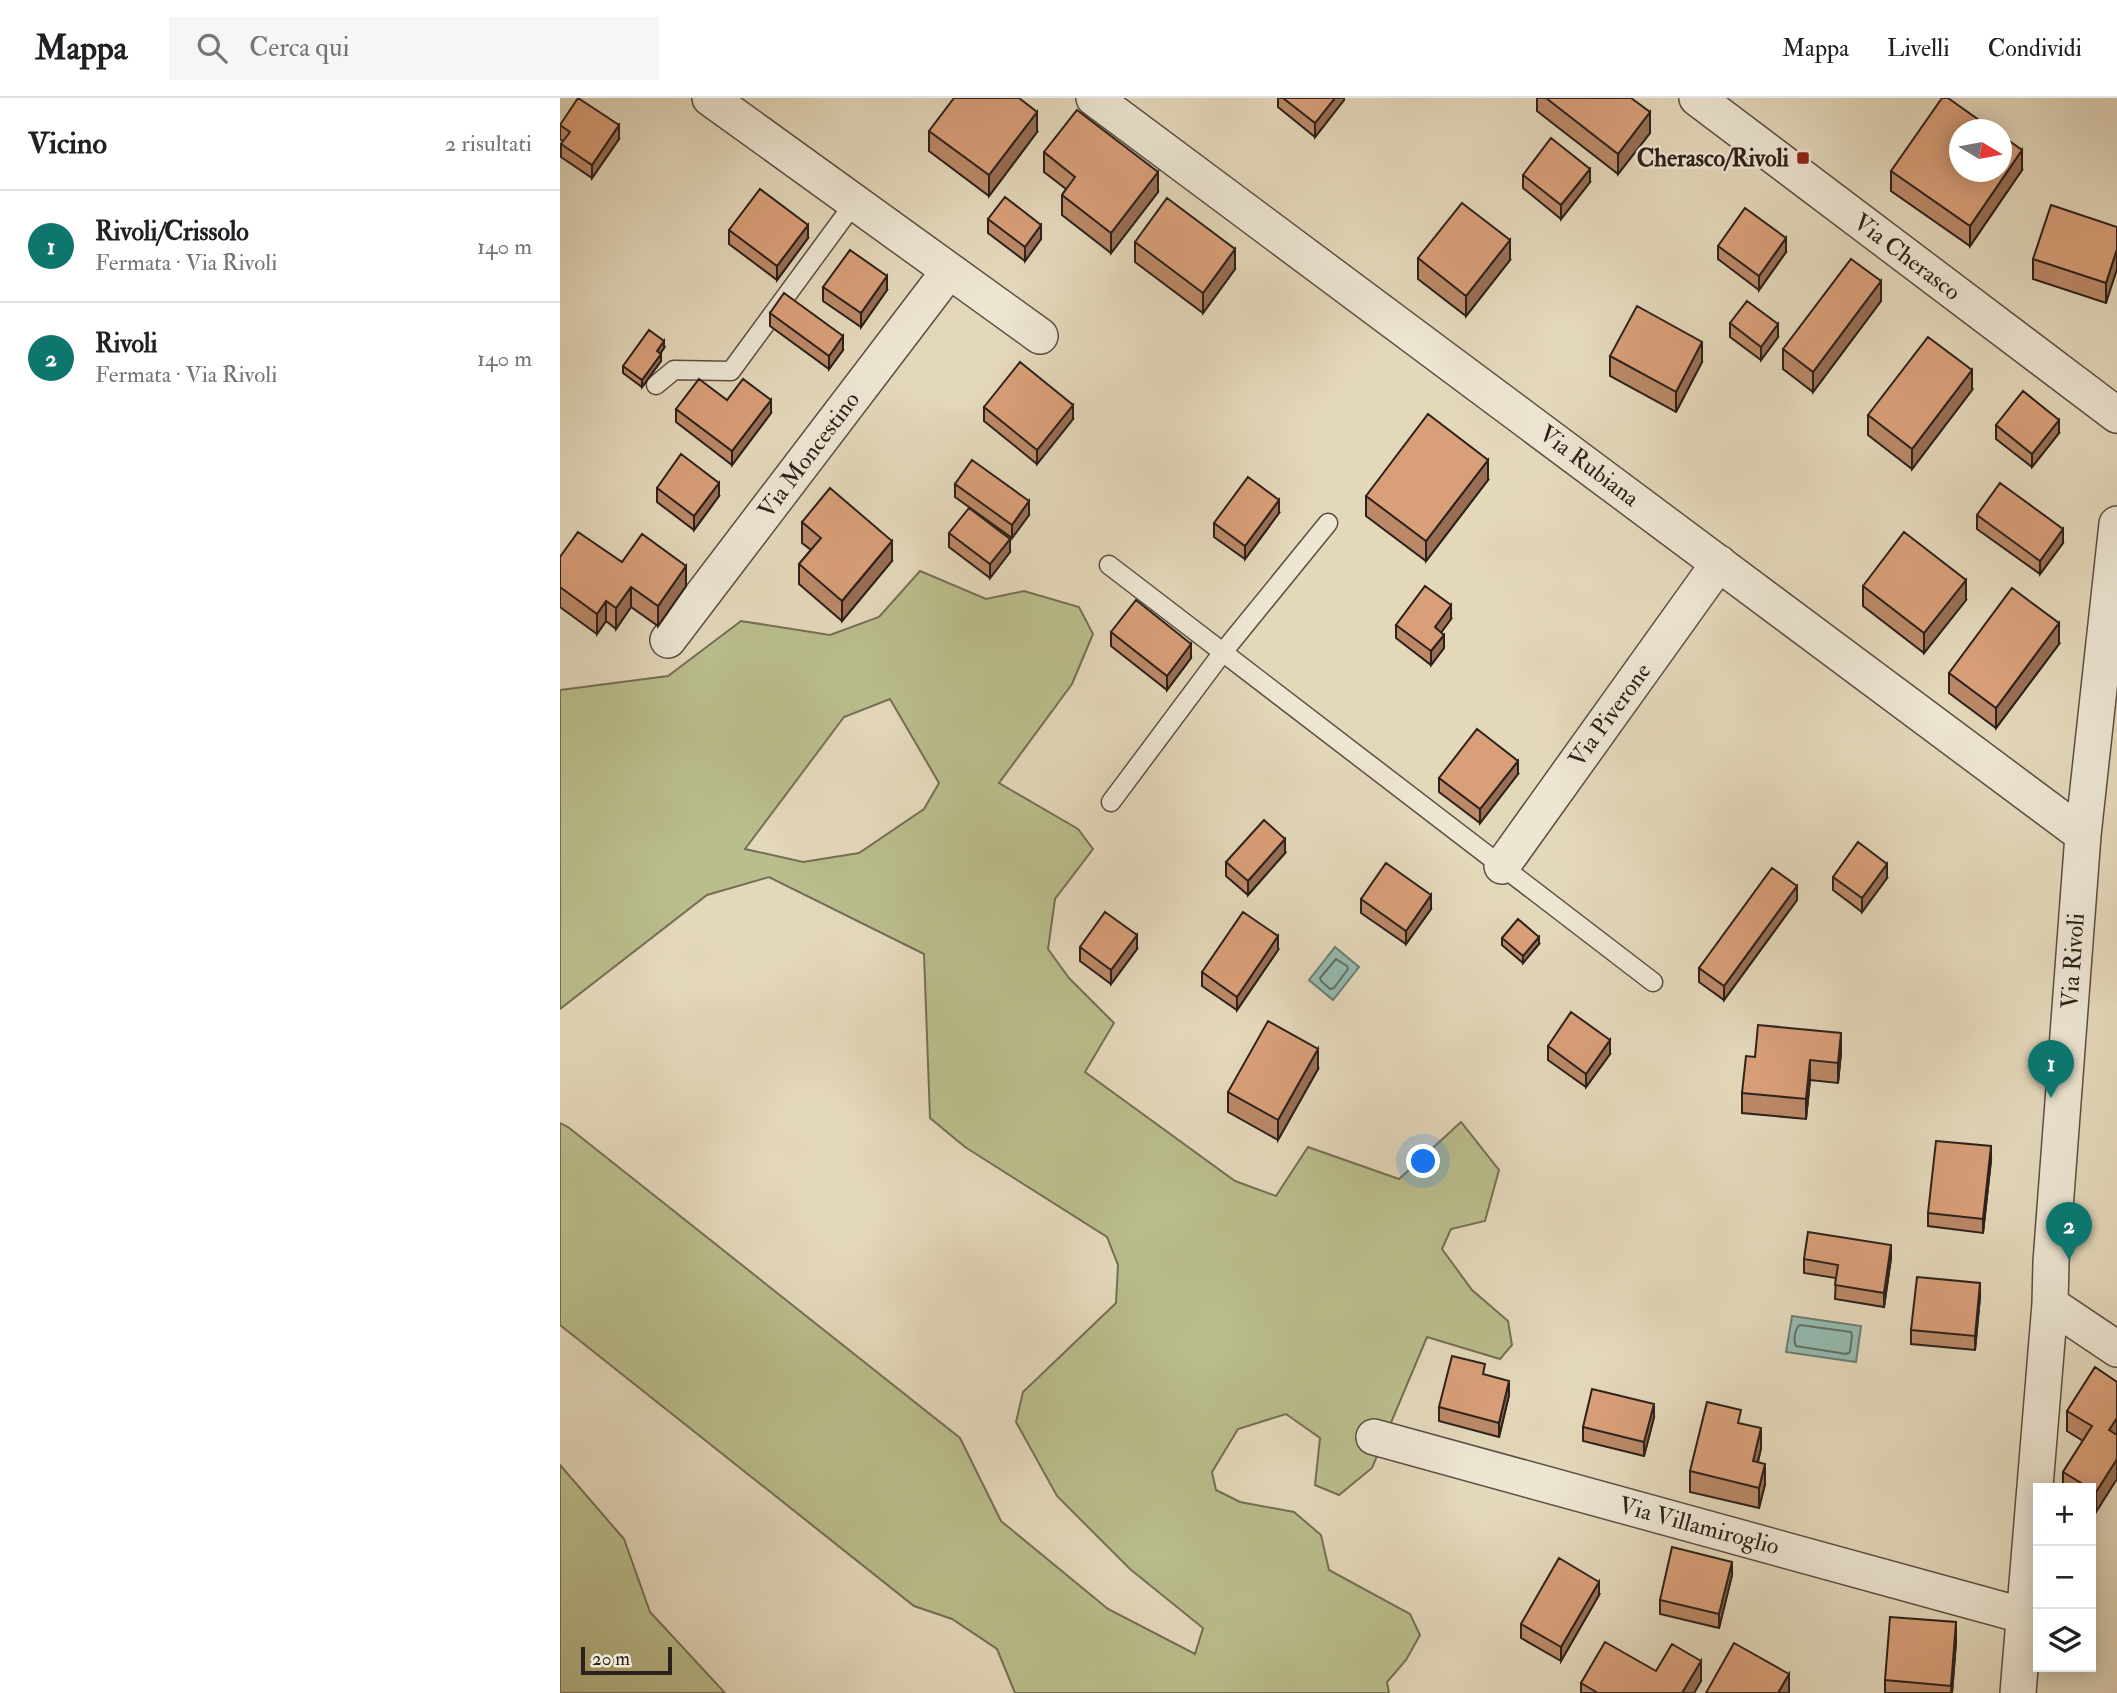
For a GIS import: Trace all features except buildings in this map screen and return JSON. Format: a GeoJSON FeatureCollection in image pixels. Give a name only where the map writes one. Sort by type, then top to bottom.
{"type":"FeatureCollection","features":[{"type":"Feature","properties":{"kind":"street"},"geometry":{"type":"LineString","coordinates":[[710,98],[1040,335]]}},
{"type":"Feature","properties":{"kind":"street","name":"Via Rubiana"},"geometry":{"type":"LineString","coordinates":[[1094,98],[2083,835]]}},
{"type":"Feature","properties":{"kind":"street","name":"Via Cherasco"},"geometry":{"type":"LineString","coordinates":[[1697,98],[2117,415]]}},
{"type":"Feature","properties":{"kind":"street","name":"Via Moncestino"},"geometry":{"type":"LineString","coordinates":[[668,640],[949,271]]}},
{"type":"Feature","properties":{"kind":"street","name":"Via Rivoli"},"geometry":{"type":"LineString","coordinates":[[2018,1693],[2050,1304],[2083,835],[2117,524]]}},
{"type":"Feature","properties":{"kind":"street","name":"Via Piverone"},"geometry":{"type":"LineString","coordinates":[[1502,866],[1719,563]]}},
{"type":"Feature","properties":{"kind":"street"},"geometry":{"type":"LineString","coordinates":[[2050,1304],[2117,1349]]}},
{"type":"Feature","properties":{"kind":"street","name":"Via Villamiroglio"},"geometry":{"type":"LineString","coordinates":[[1374,1437],[2025,1616]]}},
{"type":"Feature","properties":{"kind":"lane"},"geometry":{"type":"LineString","coordinates":[[656,385],[674,370],[731,371],[855,202]]}},
{"type":"Feature","properties":{"kind":"lane"},"geometry":{"type":"LineString","coordinates":[[1111,802],[1223,652],[1328,523]]}},
{"type":"Feature","properties":{"kind":"lane"},"geometry":{"type":"LineString","coordinates":[[1109,565],[1653,982]]}},
{"type":"Feature","properties":{"kind":"green space"},"geometry":{"type":"Polygon","coordinates":[[[920,571],[986,599],[1024,591],[1079,607],[1093,634],[1072,684],[999,783],[1078,829],[1093,849],[1055,899],[1048,949],[1069,978],[1114,1023],[1085,1072],[1235,1181],[1276,1196],[1308,1147],[1399,1179],[1461,1122],[1499,1170],[1485,1221],[1451,1229],[1442,1249],[1472,1290],[1508,1321],[1512,1345],[1500,1359],[1427,1337],[1372,1468],[1339,1495],[1315,1485],[1320,1438],[1286,1414],[1238,1429],[1212,1472],[1216,1490],[1240,1502],[1294,1512],[1321,1535],[1329,1570],[1410,1614],[1420,1635],[1406,1660],[1387,1682],[1389,1693],[1015,1693],[997,1649],[952,1619],[914,1606],[560,1325],[560,1123],[960,1438],[1001,1521],[1108,1609],[1195,1654],[1203,1628],[1130,1569],[1057,1496],[1016,1422],[1023,1392],[1116,1303],[1118,1265],[1107,1237],[965,1147],[930,1118],[924,954],[769,877],[707,895],[560,1009],[560,690],[668,676],[741,621],[830,635],[879,617],[920,571]],[[890,699],[844,717],[745,849],[803,862],[859,853],[924,809],[939,783],[890,699]]]}},
{"type":"Feature","properties":{"kind":"green space"},"geometry":{"type":"Polygon","coordinates":[[[560,1465],[624,1539],[650,1612],[725,1693],[560,1693],[560,1465]]]}},
{"type":"Feature","properties":{"kind":"water"},"geometry":{"type":"Polygon","coordinates":[[[1335,947],[1359,967],[1333,1000],[1309,980],[1335,947]]]}},
{"type":"Feature","properties":{"kind":"water"},"geometry":{"type":"Polygon","coordinates":[[[1792,1316],[1861,1326],[1856,1362],[1786,1352],[1792,1316]]]}},
{"type":"Feature","properties":{"kind":"place","name":"Cherasco/Rivoli"},"geometry":{"type":"Point","coordinates":[1803,158]}},
{"type":"Feature","properties":{"kind":"place","name":"Rivoli/Crissolo"},"geometry":{"type":"Point","coordinates":[2051,1098]}},
{"type":"Feature","properties":{"kind":"place","name":"Rivoli"},"geometry":{"type":"Point","coordinates":[2069,1260]}}]}
